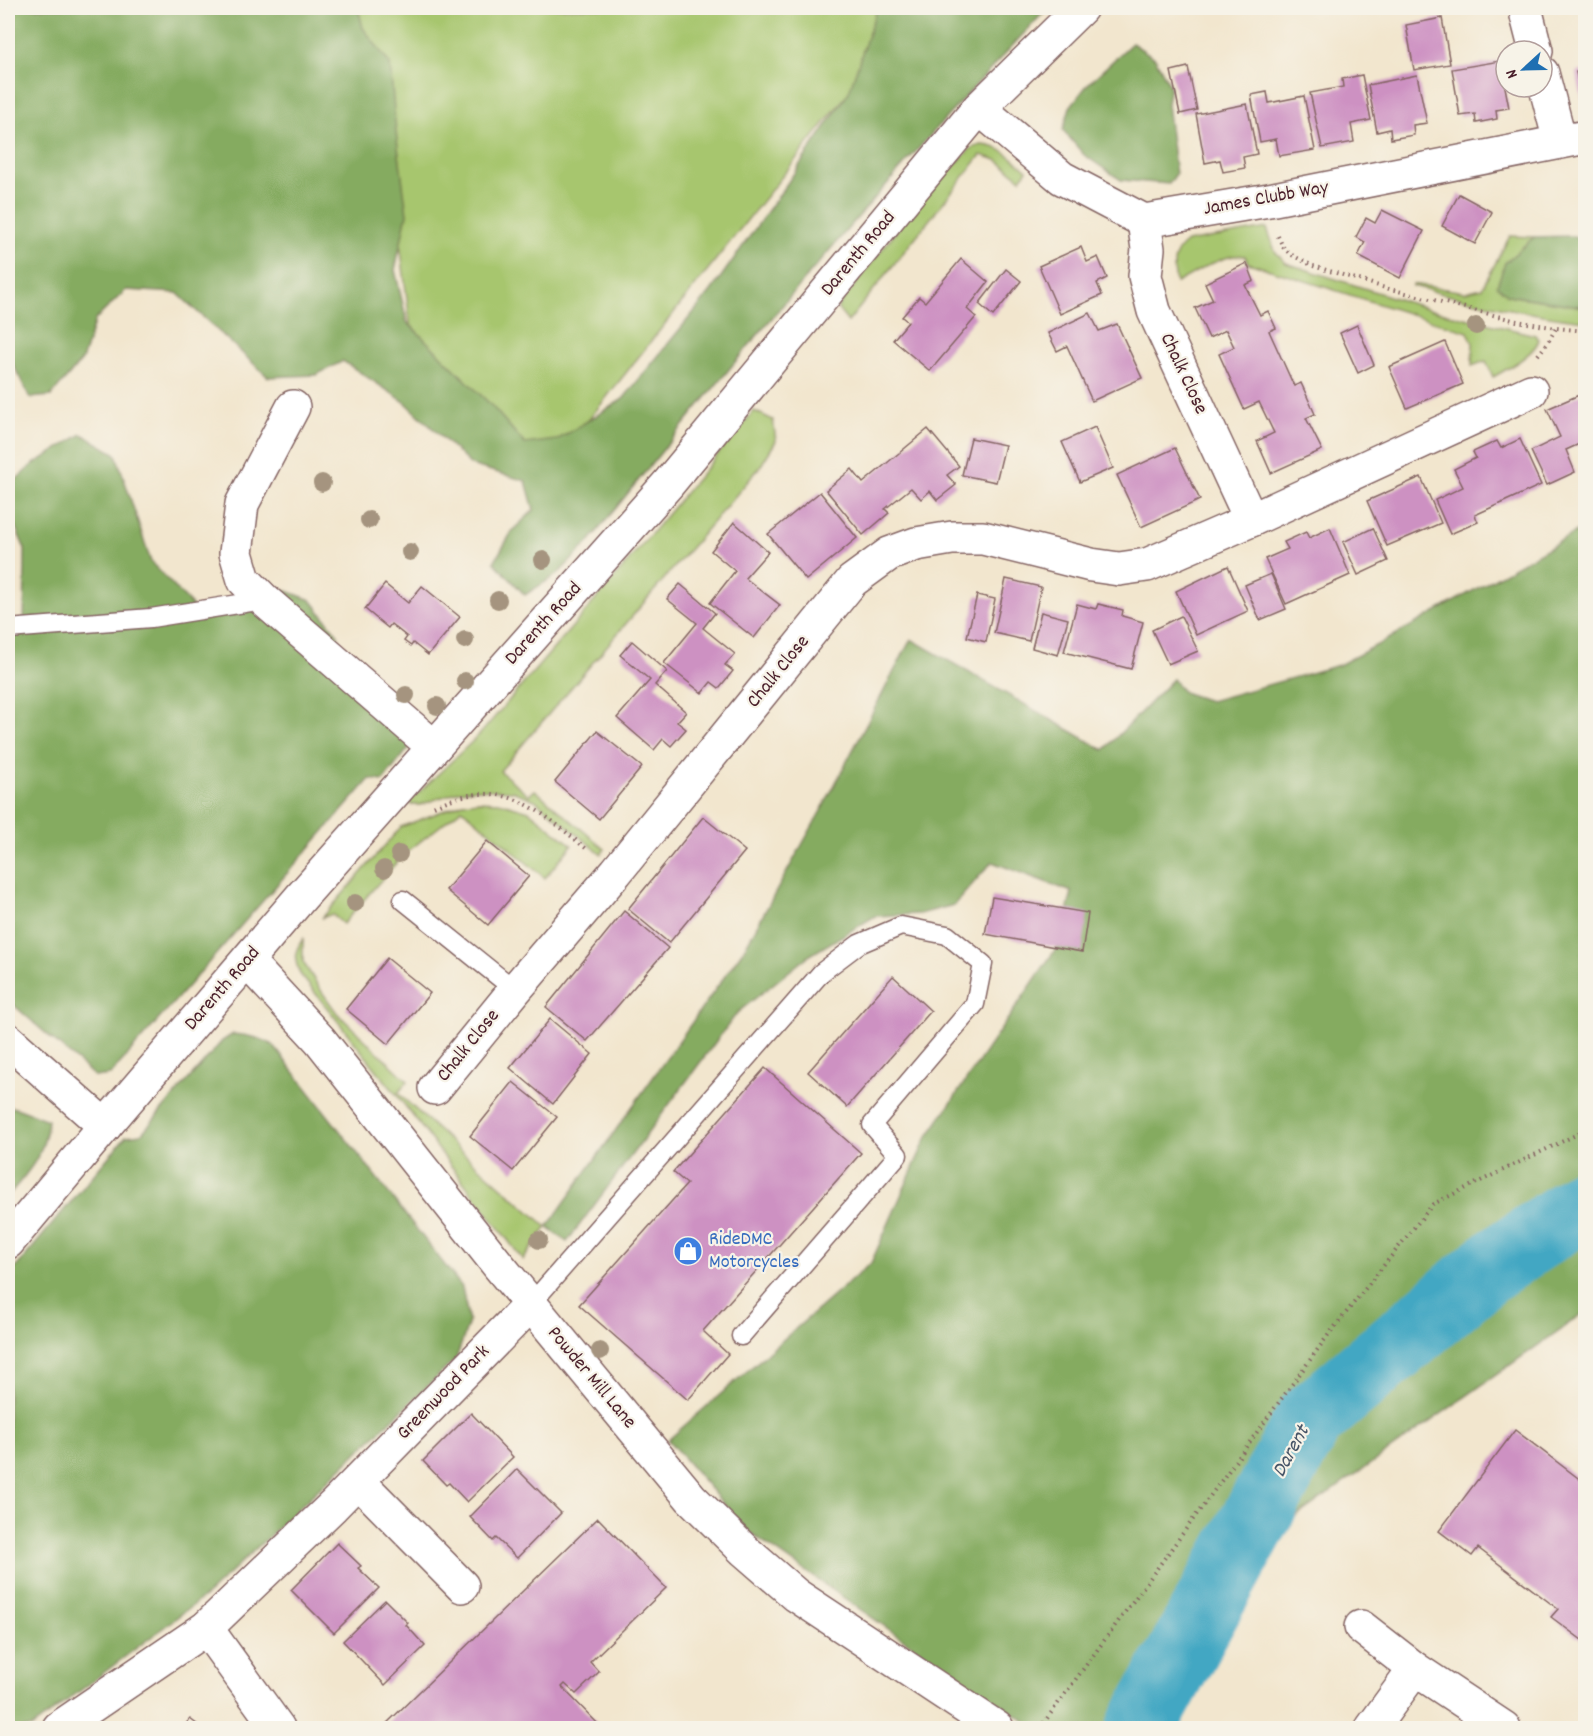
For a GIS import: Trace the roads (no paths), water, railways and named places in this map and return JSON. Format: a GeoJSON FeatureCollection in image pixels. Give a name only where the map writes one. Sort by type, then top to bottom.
{"type":"FeatureCollection","features":[{"type":"Feature","properties":{"kind":"street","name":"Darenth Road"},"geometry":{"type":"LineString","coordinates":[[8,1242],[302,896],[668,484],[979,108],[1081,8]]}},
{"type":"Feature","properties":{"kind":"street"},"geometry":{"type":"LineString","coordinates":[[1527,8],[1533,39]]}},
{"type":"Feature","properties":{"kind":"street"},"geometry":{"type":"LineString","coordinates":[[1554,99],[1573,139]]}},
{"type":"Feature","properties":{"kind":"street"},"geometry":{"type":"LineString","coordinates":[[979,108],[1062,178],[1144,221]]}},
{"type":"Feature","properties":{"kind":"street","name":"James Clubb Way"},"geometry":{"type":"LineString","coordinates":[[1144,221],[1269,200],[1573,139]]}},
{"type":"Feature","properties":{"kind":"street","name":"Chalk Close"},"geometry":{"type":"LineString","coordinates":[[1144,221],[1148,249],[1145,276],[1154,311],[1251,520]]}},
{"type":"Feature","properties":{"kind":"street","name":"Chalk Close"},"geometry":{"type":"LineString","coordinates":[[435,1088],[616,872],[852,581],[889,554],[916,544],[952,538],[983,538],[1091,565],[1119,569],[1147,564],[1251,520],[1531,391]]}},
{"type":"Feature","properties":{"kind":"street"},"geometry":{"type":"LineString","coordinates":[[293,407],[242,504],[236,553],[244,580],[264,600],[434,747]]}},
{"type":"Feature","properties":{"kind":"street","name":"Powder Mill Lane"},"geometry":{"type":"LineString","coordinates":[[246,963],[320,1040],[530,1305],[691,1498],[744,1550],[796,1595],[997,1728]]}},
{"type":"Feature","properties":{"kind":"street"},"geometry":{"type":"LineString","coordinates":[[8,1040],[105,1126]]}},
{"type":"Feature","properties":{"kind":"street","name":"Greenwood Park"},"geometry":{"type":"LineString","coordinates":[[60,1728],[206,1628],[358,1481],[530,1305]]}},
{"type":"Feature","properties":{"kind":"street"},"geometry":{"type":"LineString","coordinates":[[358,1481],[462,1586]]}},
{"type":"Feature","properties":{"kind":"street"},"geometry":{"type":"LineString","coordinates":[[206,1628],[278,1728]]}},
{"type":"Feature","properties":{"kind":"street"},"geometry":{"type":"LineString","coordinates":[[1360,1628],[1415,1669],[1504,1728]]}},
{"type":"Feature","properties":{"kind":"street"},"geometry":{"type":"LineString","coordinates":[[1372,1728],[1415,1669]]}},
{"type":"Feature","properties":{"kind":"lane"},"geometry":{"type":"LineString","coordinates":[[8,629],[151,618],[264,600]]}},
{"type":"Feature","properties":{"kind":"lane"},"geometry":{"type":"LineString","coordinates":[[403,900],[515,990]]}},
{"type":"Feature","properties":{"kind":"lane"},"geometry":{"type":"LineString","coordinates":[[530,1305],[822,972],[859,945],[901,926],[948,935],[983,964],[975,1004],[872,1125],[898,1155],[741,1336]]}},
{"type":"Feature","properties":{"kind":"waterway","name":"Darent"},"geometry":{"type":"LineString","coordinates":[[1141,1728],[1310,1419],[1490,1267],[1586,1203]]}},
{"type":"Feature","properties":{"kind":"place","name":"RideDMC Motorcycles"},"geometry":{"type":"Point","coordinates":[688,1251]}}]}
